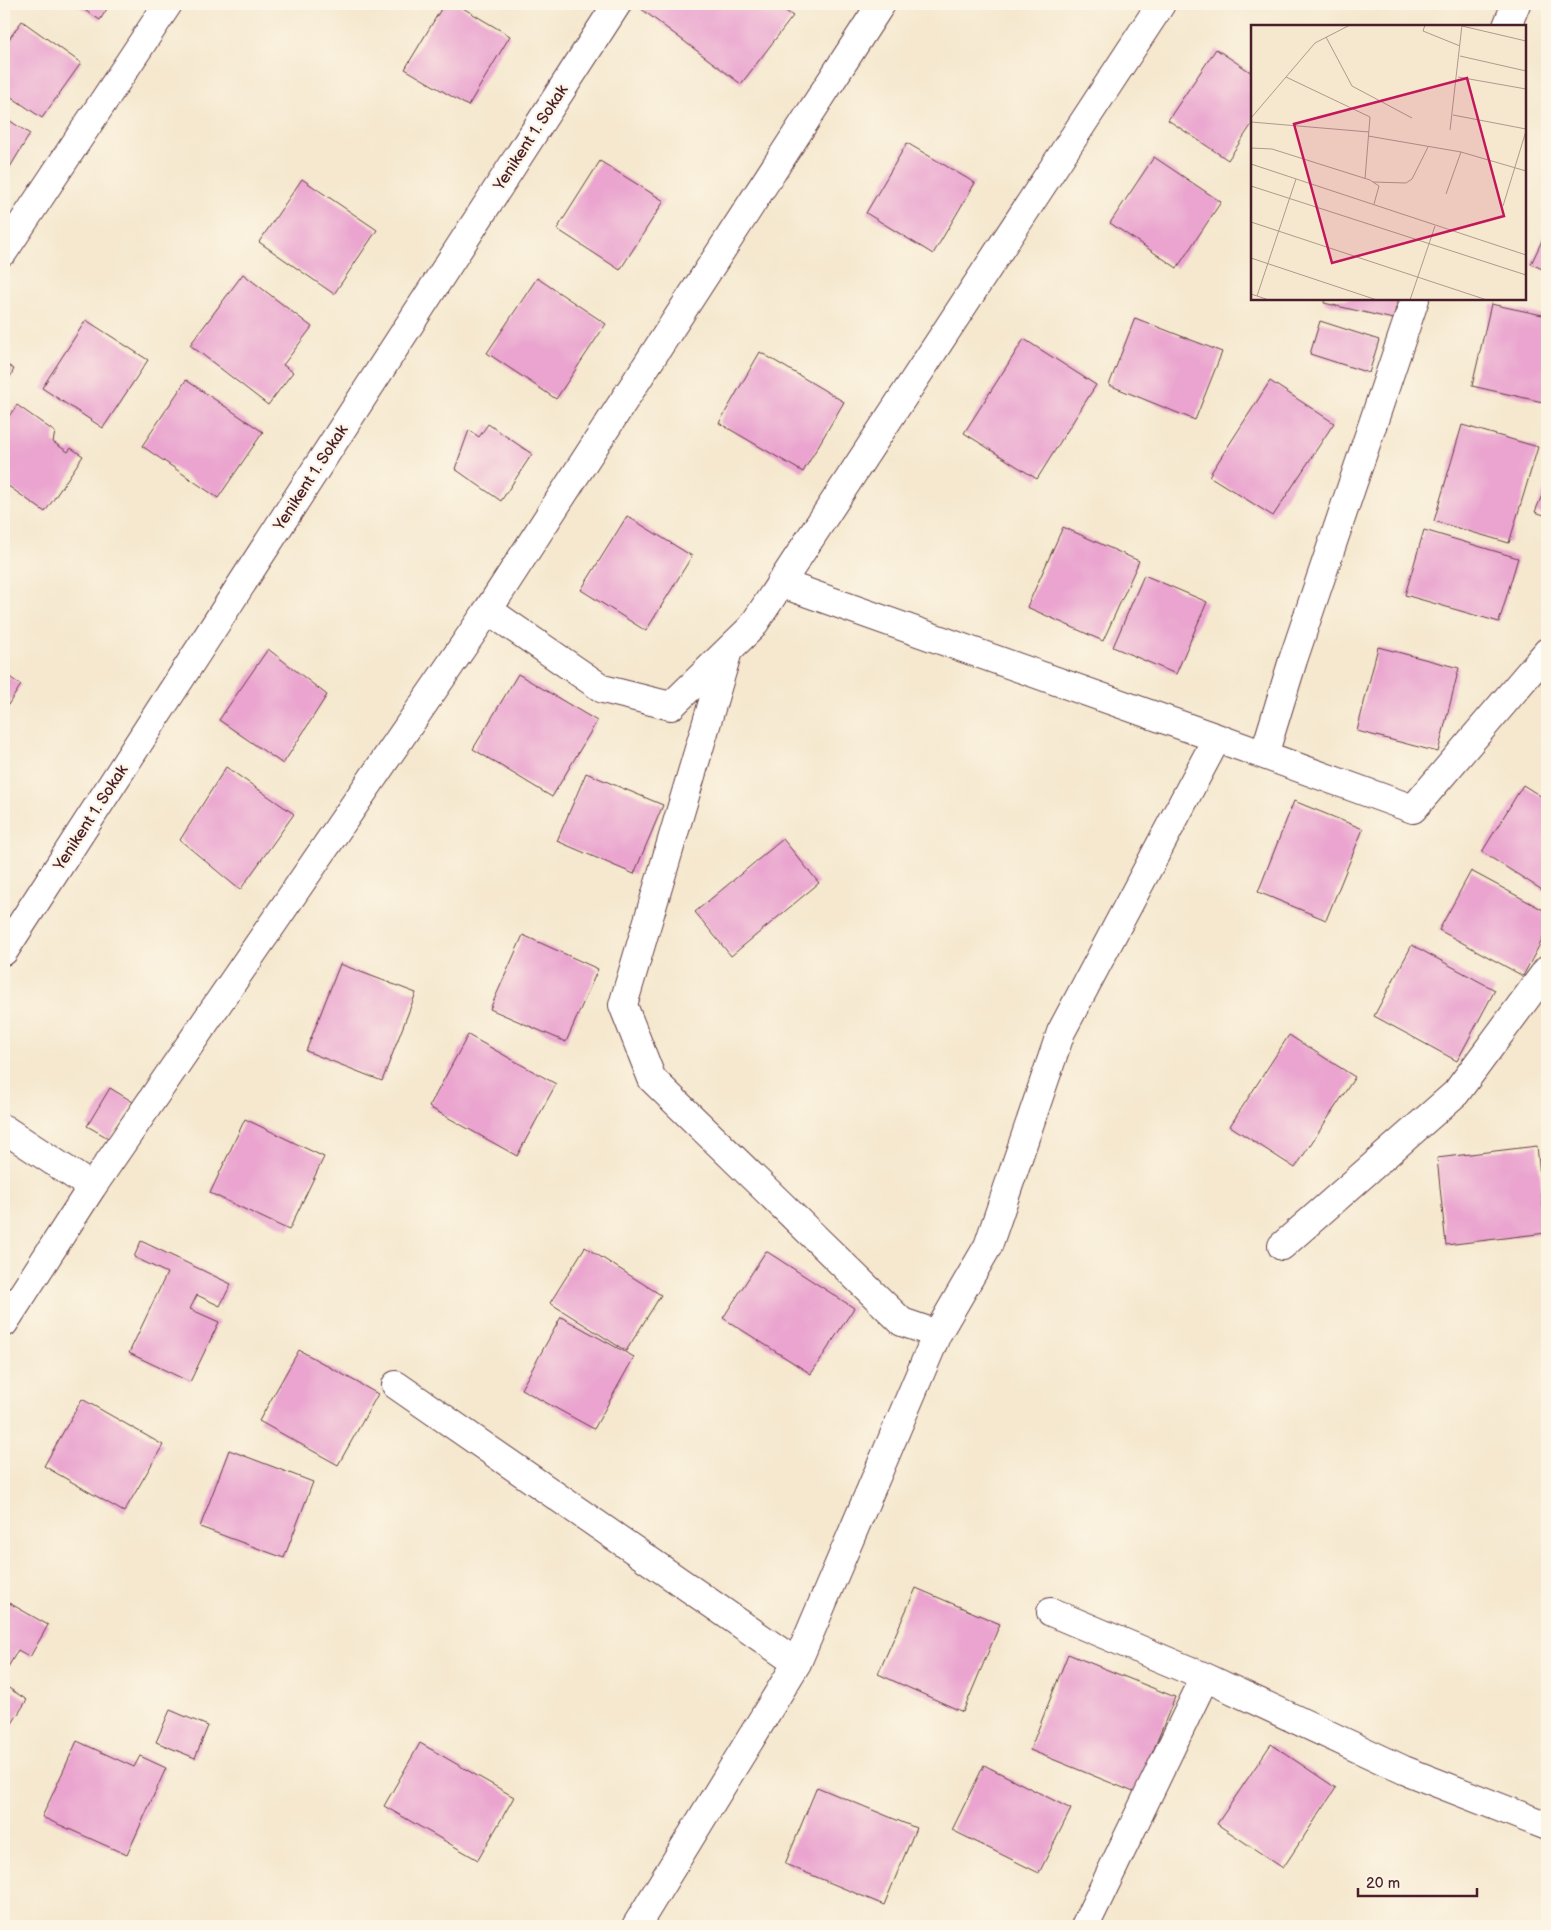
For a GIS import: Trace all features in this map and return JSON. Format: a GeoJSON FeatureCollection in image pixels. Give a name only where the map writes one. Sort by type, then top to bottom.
{"type":"FeatureCollection","features":[{"type":"Feature","properties":{"kind":"street"},"geometry":{"type":"LineString","coordinates":[[4,252],[168,4]]}},
{"type":"Feature","properties":{"kind":"street","name":"Yenikent 1. Sokak"},"geometry":{"type":"LineString","coordinates":[[4,951],[617,4]]}},
{"type":"Feature","properties":{"kind":"street"},"geometry":{"type":"LineString","coordinates":[[4,1323],[92,1187],[488,610],[881,4]]}},
{"type":"Feature","properties":{"kind":"street"},"geometry":{"type":"LineString","coordinates":[[488,610],[603,689],[671,706],[752,627],[1161,4]]}},
{"type":"Feature","properties":{"kind":"street"},"geometry":{"type":"LineString","coordinates":[[1507,25],[1516,4]]}},
{"type":"Feature","properties":{"kind":"street"},"geometry":{"type":"LineString","coordinates":[[1264,754],[1296,651],[1415,300]]}},
{"type":"Feature","properties":{"kind":"street"},"geometry":{"type":"LineString","coordinates":[[780,584],[1264,754],[1413,809],[1547,652]]}},
{"type":"Feature","properties":{"kind":"street"},"geometry":{"type":"LineString","coordinates":[[729,650],[623,1005],[652,1079],[902,1322],[937,1334]]}},
{"type":"Feature","properties":{"kind":"street"},"geometry":{"type":"LineString","coordinates":[[636,1926],[797,1663],[937,1334],[988,1246],[1061,1032],[1217,738]]}},
{"type":"Feature","properties":{"kind":"street"},"geometry":{"type":"LineString","coordinates":[[1282,1246],[1456,1092],[1547,970]]}},
{"type":"Feature","properties":{"kind":"street"},"geometry":{"type":"LineString","coordinates":[[4,1129],[92,1187]]}},
{"type":"Feature","properties":{"kind":"street"},"geometry":{"type":"LineString","coordinates":[[396,1385],[797,1663]]}},
{"type":"Feature","properties":{"kind":"street"},"geometry":{"type":"LineString","coordinates":[[1052,1612],[1205,1677],[1404,1770],[1547,1826]]}},
{"type":"Feature","properties":{"kind":"street"},"geometry":{"type":"LineString","coordinates":[[1085,1926],[1205,1677]]}},
{"type":"Feature","properties":{"kind":"building"},"geometry":{"type":"Polygon","coordinates":[[[75,4],[110,4],[100,20],[75,4]]]}},
{"type":"Feature","properties":{"kind":"building"},"geometry":{"type":"Polygon","coordinates":[[[444,4],[456,4],[510,36],[468,106],[405,69],[444,4]]]}},
{"type":"Feature","properties":{"kind":"building"},"geometry":{"type":"Polygon","coordinates":[[[637,4],[775,4],[793,16],[741,84],[637,4]]]}},
{"type":"Feature","properties":{"kind":"building"},"geometry":{"type":"Polygon","coordinates":[[[22,21],[81,63],[42,118],[4,92],[4,46],[22,21]]]}},
{"type":"Feature","properties":{"kind":"building"},"geometry":{"type":"Polygon","coordinates":[[[1216,49],[1251,72],[1251,126],[1228,160],[1168,120],[1216,49]]]}},
{"type":"Feature","properties":{"kind":"building"},"geometry":{"type":"Polygon","coordinates":[[[4,117],[30,134],[4,177],[4,117]]]}},
{"type":"Feature","properties":{"kind":"building"},"geometry":{"type":"Polygon","coordinates":[[[907,143],[975,183],[933,254],[866,213],[907,143]]]}},
{"type":"Feature","properties":{"kind":"building"},"geometry":{"type":"Polygon","coordinates":[[[1154,157],[1221,202],[1177,268],[1110,223],[1154,157]]]}},
{"type":"Feature","properties":{"kind":"building"},"geometry":{"type":"Polygon","coordinates":[[[600,161],[664,201],[620,270],[557,229],[600,161]]]}},
{"type":"Feature","properties":{"kind":"building"},"geometry":{"type":"Polygon","coordinates":[[[302,179],[377,230],[334,294],[259,242],[302,179]]]}},
{"type":"Feature","properties":{"kind":"building"},"geometry":{"type":"Polygon","coordinates":[[[1547,230],[1547,271],[1531,264],[1547,230]]]}},
{"type":"Feature","properties":{"kind":"building"},"geometry":{"type":"Polygon","coordinates":[[[243,274],[312,327],[283,365],[293,372],[268,405],[190,345],[243,274]]]}},
{"type":"Feature","properties":{"kind":"building"},"geometry":{"type":"Polygon","coordinates":[[[537,278],[606,324],[556,399],[487,353],[537,278]]]}},
{"type":"Feature","properties":{"kind":"building"},"geometry":{"type":"Polygon","coordinates":[[[1325,300],[1398,300],[1393,319],[1324,303],[1325,300]]]}},
{"type":"Feature","properties":{"kind":"building"},"geometry":{"type":"Polygon","coordinates":[[[1491,304],[1547,316],[1547,403],[1472,386],[1491,304]]]}},
{"type":"Feature","properties":{"kind":"building"},"geometry":{"type":"Polygon","coordinates":[[[1135,318],[1222,352],[1195,420],[1109,385],[1135,318]]]}},
{"type":"Feature","properties":{"kind":"building"},"geometry":{"type":"Polygon","coordinates":[[[86,320],[148,360],[103,428],[42,388],[86,320]]]}},
{"type":"Feature","properties":{"kind":"building"},"geometry":{"type":"Polygon","coordinates":[[[1320,321],[1379,340],[1369,373],[1310,354],[1320,321]]]}},
{"type":"Feature","properties":{"kind":"building"},"geometry":{"type":"Polygon","coordinates":[[[1024,339],[1096,385],[1037,479],[964,433],[1024,339]]]}},
{"type":"Feature","properties":{"kind":"building"},"geometry":{"type":"Polygon","coordinates":[[[760,352],[844,402],[803,472],[719,423],[760,352]]]}},
{"type":"Feature","properties":{"kind":"building"},"geometry":{"type":"Polygon","coordinates":[[[4,363],[14,369],[4,389],[4,363]]]}},
{"type":"Feature","properties":{"kind":"building"},"geometry":{"type":"Polygon","coordinates":[[[186,380],[263,432],[218,498],[142,446],[186,380]]]}},
{"type":"Feature","properties":{"kind":"building"},"geometry":{"type":"Polygon","coordinates":[[[1270,381],[1334,423],[1273,516],[1209,476],[1270,381]]]}},
{"type":"Feature","properties":{"kind":"building"},"geometry":{"type":"Polygon","coordinates":[[[17,405],[55,432],[53,442],[68,452],[71,448],[83,456],[45,512],[4,483],[4,423],[17,405]]]}},
{"type":"Feature","properties":{"kind":"building"},"geometry":{"type":"Polygon","coordinates":[[[488,424],[532,454],[501,501],[455,469],[469,430],[479,437],[488,424]]]}},
{"type":"Feature","properties":{"kind":"building"},"geometry":{"type":"Polygon","coordinates":[[[1462,425],[1538,447],[1509,543],[1434,521],[1462,425]]]}},
{"type":"Feature","properties":{"kind":"building"},"geometry":{"type":"Polygon","coordinates":[[[1547,483],[1547,516],[1535,512],[1547,483]]]}},
{"type":"Feature","properties":{"kind":"building"},"geometry":{"type":"Polygon","coordinates":[[[627,516],[692,556],[646,631],[581,590],[627,516]]]}},
{"type":"Feature","properties":{"kind":"building"},"geometry":{"type":"Polygon","coordinates":[[[1063,527],[1139,561],[1103,641],[1027,607],[1063,527]]]}},
{"type":"Feature","properties":{"kind":"building"},"geometry":{"type":"Polygon","coordinates":[[[1424,530],[1518,558],[1499,622],[1405,595],[1424,530]]]}},
{"type":"Feature","properties":{"kind":"building"},"geometry":{"type":"Polygon","coordinates":[[[1144,575],[1207,602],[1176,674],[1113,647],[1144,575]]]}},
{"type":"Feature","properties":{"kind":"building"},"geometry":{"type":"Polygon","coordinates":[[[1378,647],[1459,668],[1438,752],[1357,731],[1378,647]]]}},
{"type":"Feature","properties":{"kind":"building"},"geometry":{"type":"Polygon","coordinates":[[[268,649],[327,695],[283,764],[219,720],[268,649]]]}},
{"type":"Feature","properties":{"kind":"building"},"geometry":{"type":"Polygon","coordinates":[[[4,673],[21,685],[6,708],[4,707],[4,673]]]}},
{"type":"Feature","properties":{"kind":"building"},"geometry":{"type":"Polygon","coordinates":[[[518,674],[597,721],[552,797],[473,749],[518,674]]]}},
{"type":"Feature","properties":{"kind":"building"},"geometry":{"type":"Polygon","coordinates":[[[226,767],[294,814],[240,890],[180,840],[226,767]]]}},
{"type":"Feature","properties":{"kind":"building"},"geometry":{"type":"Polygon","coordinates":[[[586,773],[663,805],[634,874],[557,841],[586,773]]]}},
{"type":"Feature","properties":{"kind":"building"},"geometry":{"type":"Polygon","coordinates":[[[1523,785],[1547,800],[1547,893],[1482,852],[1523,785]]]}},
{"type":"Feature","properties":{"kind":"building"},"geometry":{"type":"Polygon","coordinates":[[[1294,801],[1363,829],[1326,920],[1258,892],[1294,801]]]}},
{"type":"Feature","properties":{"kind":"building"},"geometry":{"type":"Polygon","coordinates":[[[783,839],[819,883],[731,956],[695,912],[783,839]]]}},
{"type":"Feature","properties":{"kind":"building"},"geometry":{"type":"Polygon","coordinates":[[[1471,871],[1547,912],[1547,931],[1523,976],[1439,930],[1471,871]]]}},
{"type":"Feature","properties":{"kind":"building"},"geometry":{"type":"Polygon","coordinates":[[[523,935],[598,969],[566,1042],[490,1009],[523,935]]]}},
{"type":"Feature","properties":{"kind":"building"},"geometry":{"type":"Polygon","coordinates":[[[1412,945],[1495,990],[1457,1061],[1374,1016],[1412,945]]]}},
{"type":"Feature","properties":{"kind":"building"},"geometry":{"type":"Polygon","coordinates":[[[340,964],[416,993],[382,1081],[306,1051],[340,964]]]}},
{"type":"Feature","properties":{"kind":"building"},"geometry":{"type":"Polygon","coordinates":[[[468,1035],[556,1084],[517,1156],[429,1107],[468,1035]]]}},
{"type":"Feature","properties":{"kind":"building"},"geometry":{"type":"Polygon","coordinates":[[[1289,1035],[1355,1077],[1295,1168],[1230,1126],[1289,1035]]]}},
{"type":"Feature","properties":{"kind":"building"},"geometry":{"type":"Polygon","coordinates":[[[110,1088],[133,1102],[110,1139],[87,1126],[110,1088]]]}},
{"type":"Feature","properties":{"kind":"building"},"geometry":{"type":"Polygon","coordinates":[[[245,1119],[324,1157],[289,1230],[210,1193],[245,1119]]]}},
{"type":"Feature","properties":{"kind":"building"},"geometry":{"type":"Polygon","coordinates":[[[1537,1146],[1546,1233],[1446,1245],[1437,1158],[1537,1146]]]}},
{"type":"Feature","properties":{"kind":"building"},"geometry":{"type":"Polygon","coordinates":[[[141,1241],[231,1284],[220,1306],[197,1295],[190,1309],[219,1322],[190,1382],[129,1353],[167,1273],[134,1257],[141,1241]]]}},
{"type":"Feature","properties":{"kind":"building"},"geometry":{"type":"Polygon","coordinates":[[[585,1247],[661,1295],[626,1351],[550,1303],[585,1247]]]}},
{"type":"Feature","properties":{"kind":"building"},"geometry":{"type":"Polygon","coordinates":[[[766,1251],[854,1308],[811,1374],[723,1318],[766,1251]]]}},
{"type":"Feature","properties":{"kind":"building"},"geometry":{"type":"Polygon","coordinates":[[[561,1317],[634,1357],[594,1429],[521,1389],[561,1317]]]}},
{"type":"Feature","properties":{"kind":"building"},"geometry":{"type":"Polygon","coordinates":[[[299,1350],[378,1394],[338,1465],[259,1421],[299,1350]]]}},
{"type":"Feature","properties":{"kind":"building"},"geometry":{"type":"Polygon","coordinates":[[[82,1399],[163,1445],[124,1512],[44,1466],[82,1399]]]}},
{"type":"Feature","properties":{"kind":"building"},"geometry":{"type":"Polygon","coordinates":[[[229,1450],[313,1482],[284,1558],[200,1527],[229,1450]]]}},
{"type":"Feature","properties":{"kind":"building"},"geometry":{"type":"Polygon","coordinates":[[[916,1588],[1000,1624],[963,1712],[878,1674],[916,1588]]]}},
{"type":"Feature","properties":{"kind":"building"},"geometry":{"type":"Polygon","coordinates":[[[4,1600],[48,1625],[30,1657],[18,1650],[4,1674],[4,1600]]]}},
{"type":"Feature","properties":{"kind":"building"},"geometry":{"type":"Polygon","coordinates":[[[1068,1654],[1175,1697],[1136,1793],[1030,1750],[1068,1654]]]}},
{"type":"Feature","properties":{"kind":"building"},"geometry":{"type":"Polygon","coordinates":[[[4,1685],[27,1700],[4,1736],[4,1685]]]}},
{"type":"Feature","properties":{"kind":"building"},"geometry":{"type":"Polygon","coordinates":[[[170,1710],[208,1726],[195,1758],[156,1742],[170,1710]]]}},
{"type":"Feature","properties":{"kind":"building"},"geometry":{"type":"Polygon","coordinates":[[[77,1741],[134,1767],[140,1756],[166,1768],[127,1855],[42,1817],[77,1741]]]}},
{"type":"Feature","properties":{"kind":"building"},"geometry":{"type":"Polygon","coordinates":[[[420,1743],[514,1797],[478,1860],[384,1806],[420,1743]]]}},
{"type":"Feature","properties":{"kind":"building"},"geometry":{"type":"Polygon","coordinates":[[[1271,1744],[1336,1788],[1283,1868],[1217,1824],[1271,1744]]]}},
{"type":"Feature","properties":{"kind":"building"},"geometry":{"type":"Polygon","coordinates":[[[984,1765],[1071,1809],[1039,1873],[952,1830],[984,1765]]]}},
{"type":"Feature","properties":{"kind":"building"},"geometry":{"type":"Polygon","coordinates":[[[817,1787],[916,1828],[884,1905],[785,1864],[817,1787]]]}}]}
